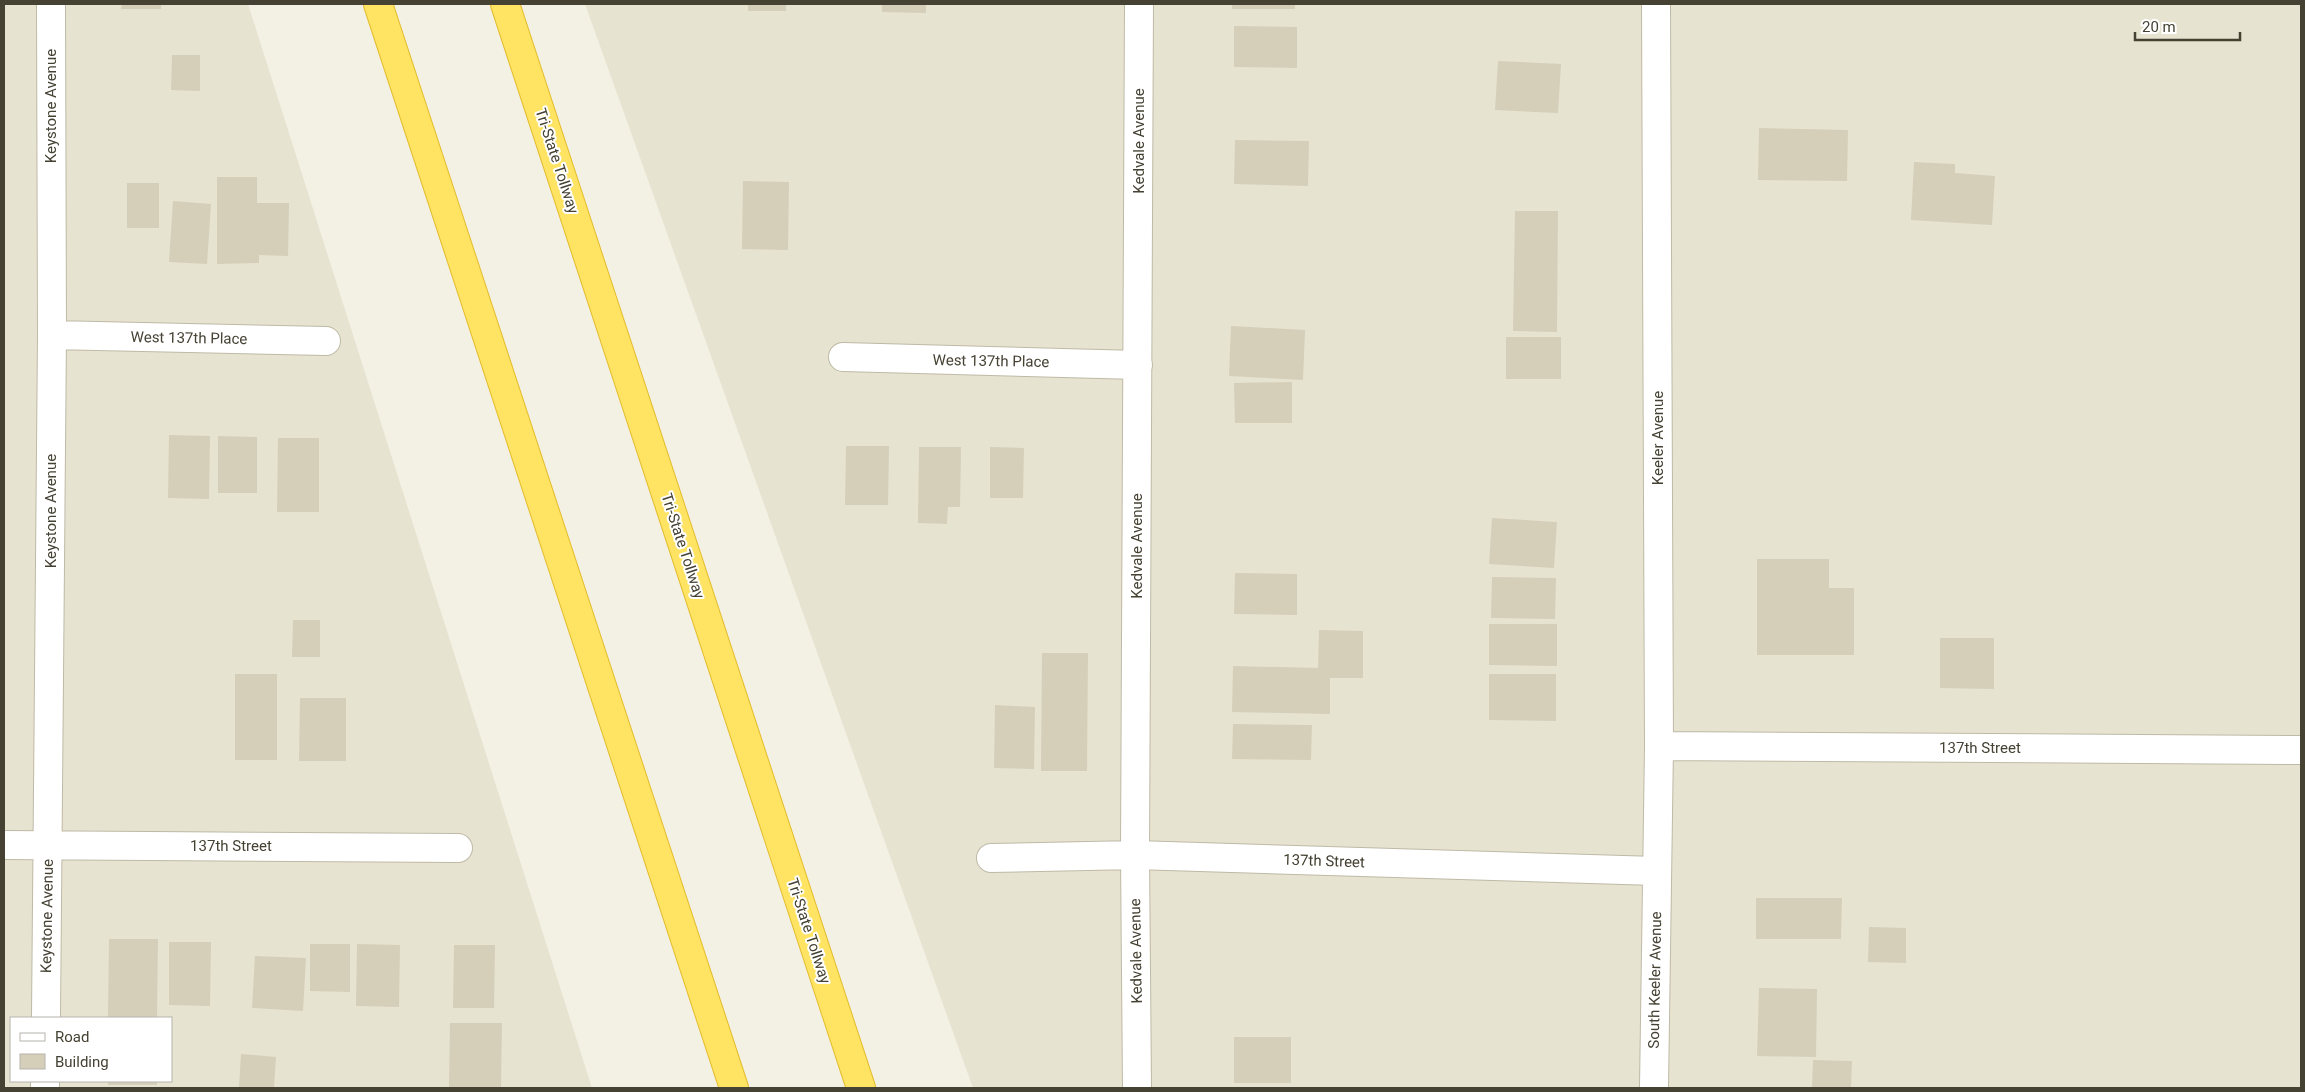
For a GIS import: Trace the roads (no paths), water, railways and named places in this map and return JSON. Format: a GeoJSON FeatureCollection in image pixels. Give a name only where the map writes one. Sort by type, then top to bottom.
{"type":"FeatureCollection","features":[{"type":"Feature","properties":{"kind":"highway"},"geometry":{"type":"LineString","coordinates":[[378,4],[734,1088]]}},
{"type":"Feature","properties":{"kind":"highway","name":"Tri-State Tollway"},"geometry":{"type":"LineString","coordinates":[[505,4],[861,1088]]}},
{"type":"Feature","properties":{"kind":"street","name":"Keystone Avenue"},"geometry":{"type":"LineString","coordinates":[[46,1017],[52,335],[51,4]]}},
{"type":"Feature","properties":{"kind":"street","name":"Kedvale Avenue"},"geometry":{"type":"LineString","coordinates":[[1137,1088],[1135,855],[1140,4]]}},
{"type":"Feature","properties":{"kind":"street","name":"Keeler Avenue"},"geometry":{"type":"LineString","coordinates":[[1656,4],[1659,746],[1656,872]]}},
{"type":"Feature","properties":{"kind":"street","name":"West 137th Place"},"geometry":{"type":"LineString","coordinates":[[52,335],[326,341]]}},
{"type":"Feature","properties":{"kind":"street","name":"West 137th Place"},"geometry":{"type":"LineString","coordinates":[[843,357],[1138,365]]}},
{"type":"Feature","properties":{"kind":"street","name":"137th Street"},"geometry":{"type":"LineString","coordinates":[[1659,746],[2301,750]]}},
{"type":"Feature","properties":{"kind":"street","name":"137th Street"},"geometry":{"type":"LineString","coordinates":[[4,845],[458,848]]}},
{"type":"Feature","properties":{"kind":"street","name":"137th Street"},"geometry":{"type":"LineString","coordinates":[[991,858],[1135,855],[1656,872]]}},
{"type":"Feature","properties":{"kind":"street","name":"South Keeler Avenue"},"geometry":{"type":"LineString","coordinates":[[1654,1088],[1656,872]]}}]}
